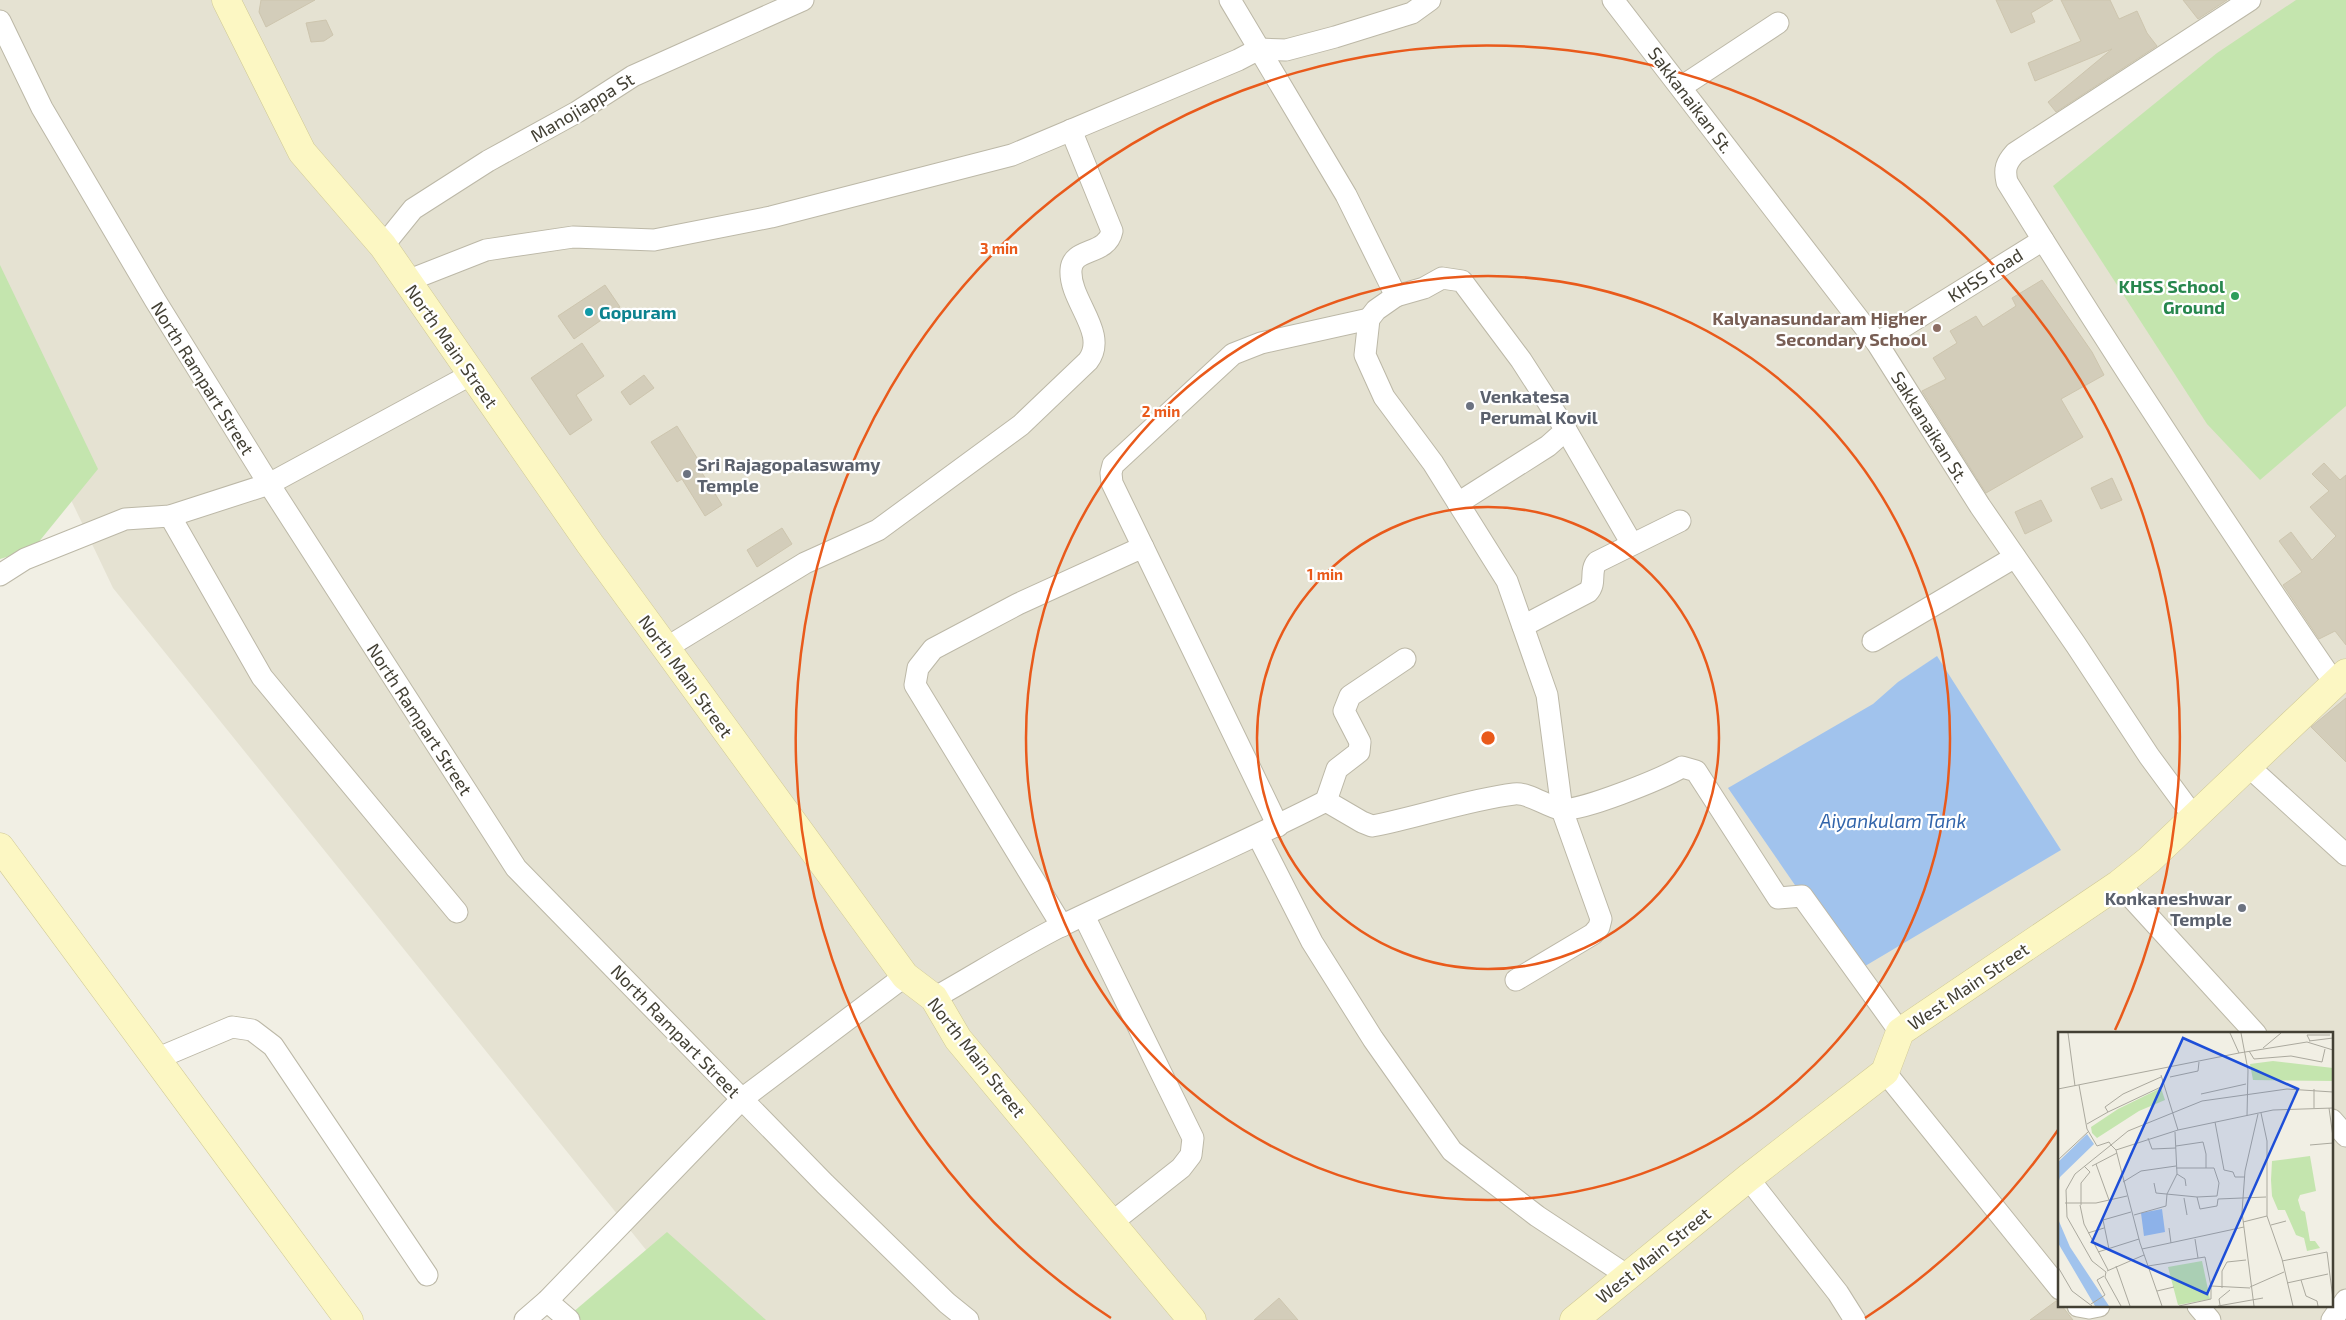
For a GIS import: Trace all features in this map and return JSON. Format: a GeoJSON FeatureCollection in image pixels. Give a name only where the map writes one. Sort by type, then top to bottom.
{"type":"FeatureCollection","features":[{"type":"Feature","properties":{"kind":"street","name":"North Main Street"},"geometry":{"type":"LineString","coordinates":[[226,0],[302,152],[383,246],[590,544],[906,976],[934,998],[958,1039],[1110,1224],[1192,1320]]}},
{"type":"Feature","properties":{"kind":"street","name":"Manojiappa St"},"geometry":{"type":"LineString","coordinates":[[383,246],[413,209],[488,161],[578,112],[633,76],[802,0]]}},
{"type":"Feature","properties":{"kind":"street"},"geometry":{"type":"LineString","coordinates":[[1230,0],[1346,195],[1396,296]]}},
{"type":"Feature","properties":{"kind":"street"},"geometry":{"type":"LineString","coordinates":[[407,281],[486,250],[573,237],[654,240],[771,217],[1012,155],[1238,60],[1259,48],[1286,50],[1335,37],[1412,13],[1430,0]]}},
{"type":"Feature","properties":{"kind":"street","name":"Sakkanaikan St."},"geometry":{"type":"LineString","coordinates":[[1613,0],[1877,343],[1980,506],[2076,644],[2149,756],[2194,817]]}},
{"type":"Feature","properties":{"kind":"street"},"geometry":{"type":"LineString","coordinates":[[2250,0],[2015,153],[2008,161],[2005,172],[2007,182],[2042,240],[2247,556],[2340,678]]}},
{"type":"Feature","properties":{"kind":"street","name":"North Rampart Street"},"geometry":{"type":"LineString","coordinates":[[0,21],[42,108],[81,177],[269,484],[516,868],[742,1099],[913,1270],[968,1320]]}},
{"type":"Feature","properties":{"kind":"street"},"geometry":{"type":"LineString","coordinates":[[1681,87],[1778,23]]}},
{"type":"Feature","properties":{"kind":"street"},"geometry":{"type":"LineString","coordinates":[[666,648],[805,563],[878,530],[1021,425],[1088,361],[1093,354],[1094,337],[1072,282],[1071,270],[1073,262],[1080,255],[1104,246],[1110,240],[1112,231],[1071,130]]}},
{"type":"Feature","properties":{"kind":"street","name":"KHSS road"},"geometry":{"type":"LineString","coordinates":[[1877,343],[2042,240]]}},
{"type":"Feature","properties":{"kind":"street"},"geometry":{"type":"LineString","coordinates":[[1516,980],[1593,934],[1599,927],[1601,919],[1562,810],[1547,695],[1507,581],[1433,462],[1384,397],[1364,355],[1369,319],[1376,310],[1396,296],[1424,288],[1442,278],[1462,281],[1521,360],[1566,430],[1632,544]]}},
{"type":"Feature","properties":{"kind":"street"},"geometry":{"type":"LineString","coordinates":[[1278,826],[1142,547],[1112,483],[1111,473],[1114,465],[1233,354],[1261,343],[1369,319]]}},
{"type":"Feature","properties":{"kind":"street"},"geometry":{"type":"LineString","coordinates":[[0,575],[25,559],[125,519],[170,516],[269,484],[472,374]]}},
{"type":"Feature","properties":{"kind":"street"},"geometry":{"type":"LineString","coordinates":[[1458,503],[1548,446],[1566,430]]}},
{"type":"Feature","properties":{"kind":"street"},"geometry":{"type":"LineString","coordinates":[[170,516],[262,677],[457,912]]}},
{"type":"Feature","properties":{"kind":"street"},"geometry":{"type":"LineString","coordinates":[[1523,626],[1588,592],[1594,583],[1594,565],[1680,521]]}},
{"type":"Feature","properties":{"kind":"street"},"geometry":{"type":"LineString","coordinates":[[1062,926],[915,685],[918,668],[933,649],[1018,604],[1142,547]]}},
{"type":"Feature","properties":{"kind":"street"},"geometry":{"type":"LineString","coordinates":[[1873,641],[2015,557]]}},
{"type":"Feature","properties":{"kind":"street"},"geometry":{"type":"LineString","coordinates":[[934,998],[1062,926],[1216,853],[1258,836],[1326,801],[1337,769],[1359,752],[1360,742],[1344,711],[1347,700],[1350,696],[1405,659]]}},
{"type":"Feature","properties":{"kind":"street","name":"West Main Street"},"geometry":{"type":"LineString","coordinates":[[1574,1320],[1748,1178],[1885,1072],[1900,1032],[2119,884],[2149,860],[2340,678]]}},
{"type":"Feature","properties":{"kind":"street"},"geometry":{"type":"LineString","coordinates":[[2248,766],[2346,855]]}},
{"type":"Feature","properties":{"kind":"street"},"geometry":{"type":"LineString","coordinates":[[1326,801],[1372,826],[1467,802],[1516,793],[1562,810],[1586,805],[1650,783],[1682,767],[1696,771],[1778,898],[1802,896],[1900,1032]]}},
{"type":"Feature","properties":{"kind":"street"},"geometry":{"type":"LineString","coordinates":[[1258,836],[1312,942],[1373,1038],[1452,1151],[1537,1216],[1628,1276]]}},
{"type":"Feature","properties":{"kind":"street"},"geometry":{"type":"LineString","coordinates":[[0,847],[349,1320]]}},
{"type":"Feature","properties":{"kind":"street"},"geometry":{"type":"LineString","coordinates":[[2119,884],[2254,1032]]}},
{"type":"Feature","properties":{"kind":"street"},"geometry":{"type":"LineString","coordinates":[[1084,916],[1193,1138],[1191,1156],[1181,1168],[1110,1224]]}},
{"type":"Feature","properties":{"kind":"street"},"geometry":{"type":"LineString","coordinates":[[525,1320],[553,1296],[742,1099],[906,976]]}},
{"type":"Feature","properties":{"kind":"street"},"geometry":{"type":"LineString","coordinates":[[156,1059],[232,1027],[252,1030],[273,1046],[427,1275]]}},
{"type":"Feature","properties":{"kind":"street"},"geometry":{"type":"LineString","coordinates":[[1885,1072],[2058,1287]]}},
{"type":"Feature","properties":{"kind":"street"},"geometry":{"type":"LineString","coordinates":[[1748,1178],[1838,1293],[1855,1320]]}},
{"type":"Feature","properties":{"kind":"street"},"geometry":{"type":"LineString","coordinates":[[553,1296],[569,1320]]}},
{"type":"Feature","properties":{"kind":"street"},"geometry":{"type":"LineString","coordinates":[[2332,1320],[2346,1300]]}},
{"type":"Feature","properties":{"kind":"street"},"geometry":{"type":"LineString","coordinates":[[2200,1308],[2210,1320]]}},
{"type":"Feature","properties":{"kind":"shaded area"},"geometry":{"type":"Polygon","coordinates":[[[0,0],[2346,0],[2346,1320],[717,1320],[688,1302],[113,588],[0,351],[0,0]]]}},
{"type":"Feature","properties":{"kind":"green space","name":"KHSS School Ground"},"geometry":{"type":"Polygon","coordinates":[[[2296,0],[2346,0],[2346,406],[2260,480],[2207,424],[2053,186],[2217,53],[2296,0]]]}},
{"type":"Feature","properties":{"kind":"green space"},"geometry":{"type":"Polygon","coordinates":[[[0,265],[98,469],[33,549],[0,559],[0,265]]]}},
{"type":"Feature","properties":{"kind":"green space"},"geometry":{"type":"Polygon","coordinates":[[[667,1232],[766,1320],[578,1320],[572,1313],[667,1232]]]}},
{"type":"Feature","properties":{"kind":"water","name":"Aiyankulam Tank"},"geometry":{"type":"Polygon","coordinates":[[[1937,656],[2061,850],[1855,972],[1728,788],[1873,704],[1898,682],[1937,656]]]}},
{"type":"Feature","properties":{"kind":"building"},"geometry":{"type":"Polygon","coordinates":[[[261,0],[315,0],[266,27],[259,12],[261,0]]]}},
{"type":"Feature","properties":{"kind":"building"},"geometry":{"type":"Polygon","coordinates":[[[1996,0],[2053,0],[2031,13],[2035,22],[2011,33],[1996,0]]]}},
{"type":"Feature","properties":{"kind":"building"},"geometry":{"type":"Polygon","coordinates":[[[2061,0],[2110,0],[2119,19],[2137,11],[2147,33],[2157,46],[2056,112],[2048,102],[2112,49],[2035,81],[2028,63],[2081,41],[2061,0]]]}},
{"type":"Feature","properties":{"kind":"building"},"geometry":{"type":"Polygon","coordinates":[[[2183,0],[2227,0],[2198,19],[2183,0]]]}},
{"type":"Feature","properties":{"kind":"building"},"geometry":{"type":"Polygon","coordinates":[[[326,20],[333,35],[324,41],[311,42],[306,23],[326,20]]]}},
{"type":"Feature","properties":{"kind":"building"},"geometry":{"type":"Polygon","coordinates":[[[2042,280],[2092,352],[2104,375],[2061,399],[2083,437],[1986,493],[1922,391],[1946,379],[1933,358],[1957,343],[1950,331],[1976,316],[1983,327],[2016,306],[2012,298],[2042,280]]]}},
{"type":"Feature","properties":{"kind":"building","name":"Gopuram"},"geometry":{"type":"Polygon","coordinates":[[[605,285],[620,307],[574,339],[558,316],[605,285]]]}},
{"type":"Feature","properties":{"kind":"building"},"geometry":{"type":"Polygon","coordinates":[[[582,343],[604,376],[576,395],[592,420],[570,435],[531,378],[582,343]]]}},
{"type":"Feature","properties":{"kind":"building","name":"Gopuram"},"geometry":{"type":"Polygon","coordinates":[[[644,375],[654,388],[630,405],[621,392],[644,375]]]}},
{"type":"Feature","properties":{"kind":"building","name":"Sri Rajagopalaswamy Temple"},"geometry":{"type":"Polygon","coordinates":[[[677,426],[702,466],[699,468],[722,505],[705,516],[682,479],[677,482],[651,442],[677,426]]]}},
{"type":"Feature","properties":{"kind":"building"},"geometry":{"type":"Polygon","coordinates":[[[2324,463],[2340,480],[2346,475],[2346,645],[2335,631],[2319,639],[2283,585],[2302,572],[2279,541],[2291,532],[2312,560],[2336,536],[2310,507],[2329,491],[2312,474],[2324,463]]]}},
{"type":"Feature","properties":{"kind":"building"},"geometry":{"type":"Polygon","coordinates":[[[2112,478],[2122,500],[2101,509],[2091,488],[2112,478]]]}},
{"type":"Feature","properties":{"kind":"building"},"geometry":{"type":"Polygon","coordinates":[[[2041,500],[2052,521],[2025,534],[2015,512],[2041,500]]]}},
{"type":"Feature","properties":{"kind":"building"},"geometry":{"type":"Polygon","coordinates":[[[782,528],[792,544],[757,567],[747,550],[782,528]]]}},
{"type":"Feature","properties":{"kind":"building"},"geometry":{"type":"Polygon","coordinates":[[[2346,698],[2346,762],[2311,727],[2346,698]]]}},
{"type":"Feature","properties":{"kind":"building"},"geometry":{"type":"Polygon","coordinates":[[[1279,1298],[1298,1320],[1254,1320],[1279,1298]]]}},
{"type":"Feature","properties":{"kind":"building"},"geometry":{"type":"Polygon","coordinates":[[[2058,1301],[2058,1308],[2064,1308],[2073,1320],[2030,1320],[2058,1301]]]}},
{"type":"Feature","properties":{"kind":"place","name":"KHSS School Ground"},"geometry":{"type":"Point","coordinates":[2235,296]}},
{"type":"Feature","properties":{"kind":"place","name":"Gopuram"},"geometry":{"type":"Point","coordinates":[589,312]}},
{"type":"Feature","properties":{"kind":"place","name":"Kalyanasundaram Higher Secondary School"},"geometry":{"type":"Point","coordinates":[1937,328]}},
{"type":"Feature","properties":{"kind":"place","name":"Venkatesa Perumal Kovil"},"geometry":{"type":"Point","coordinates":[1470,406]}},
{"type":"Feature","properties":{"kind":"place","name":"Sri Rajagopalaswamy Temple"},"geometry":{"type":"Point","coordinates":[687,474]}},
{"type":"Feature","properties":{"kind":"place","name":"Konkaneshwar Temple"},"geometry":{"type":"Point","coordinates":[2242,908]}}]}
